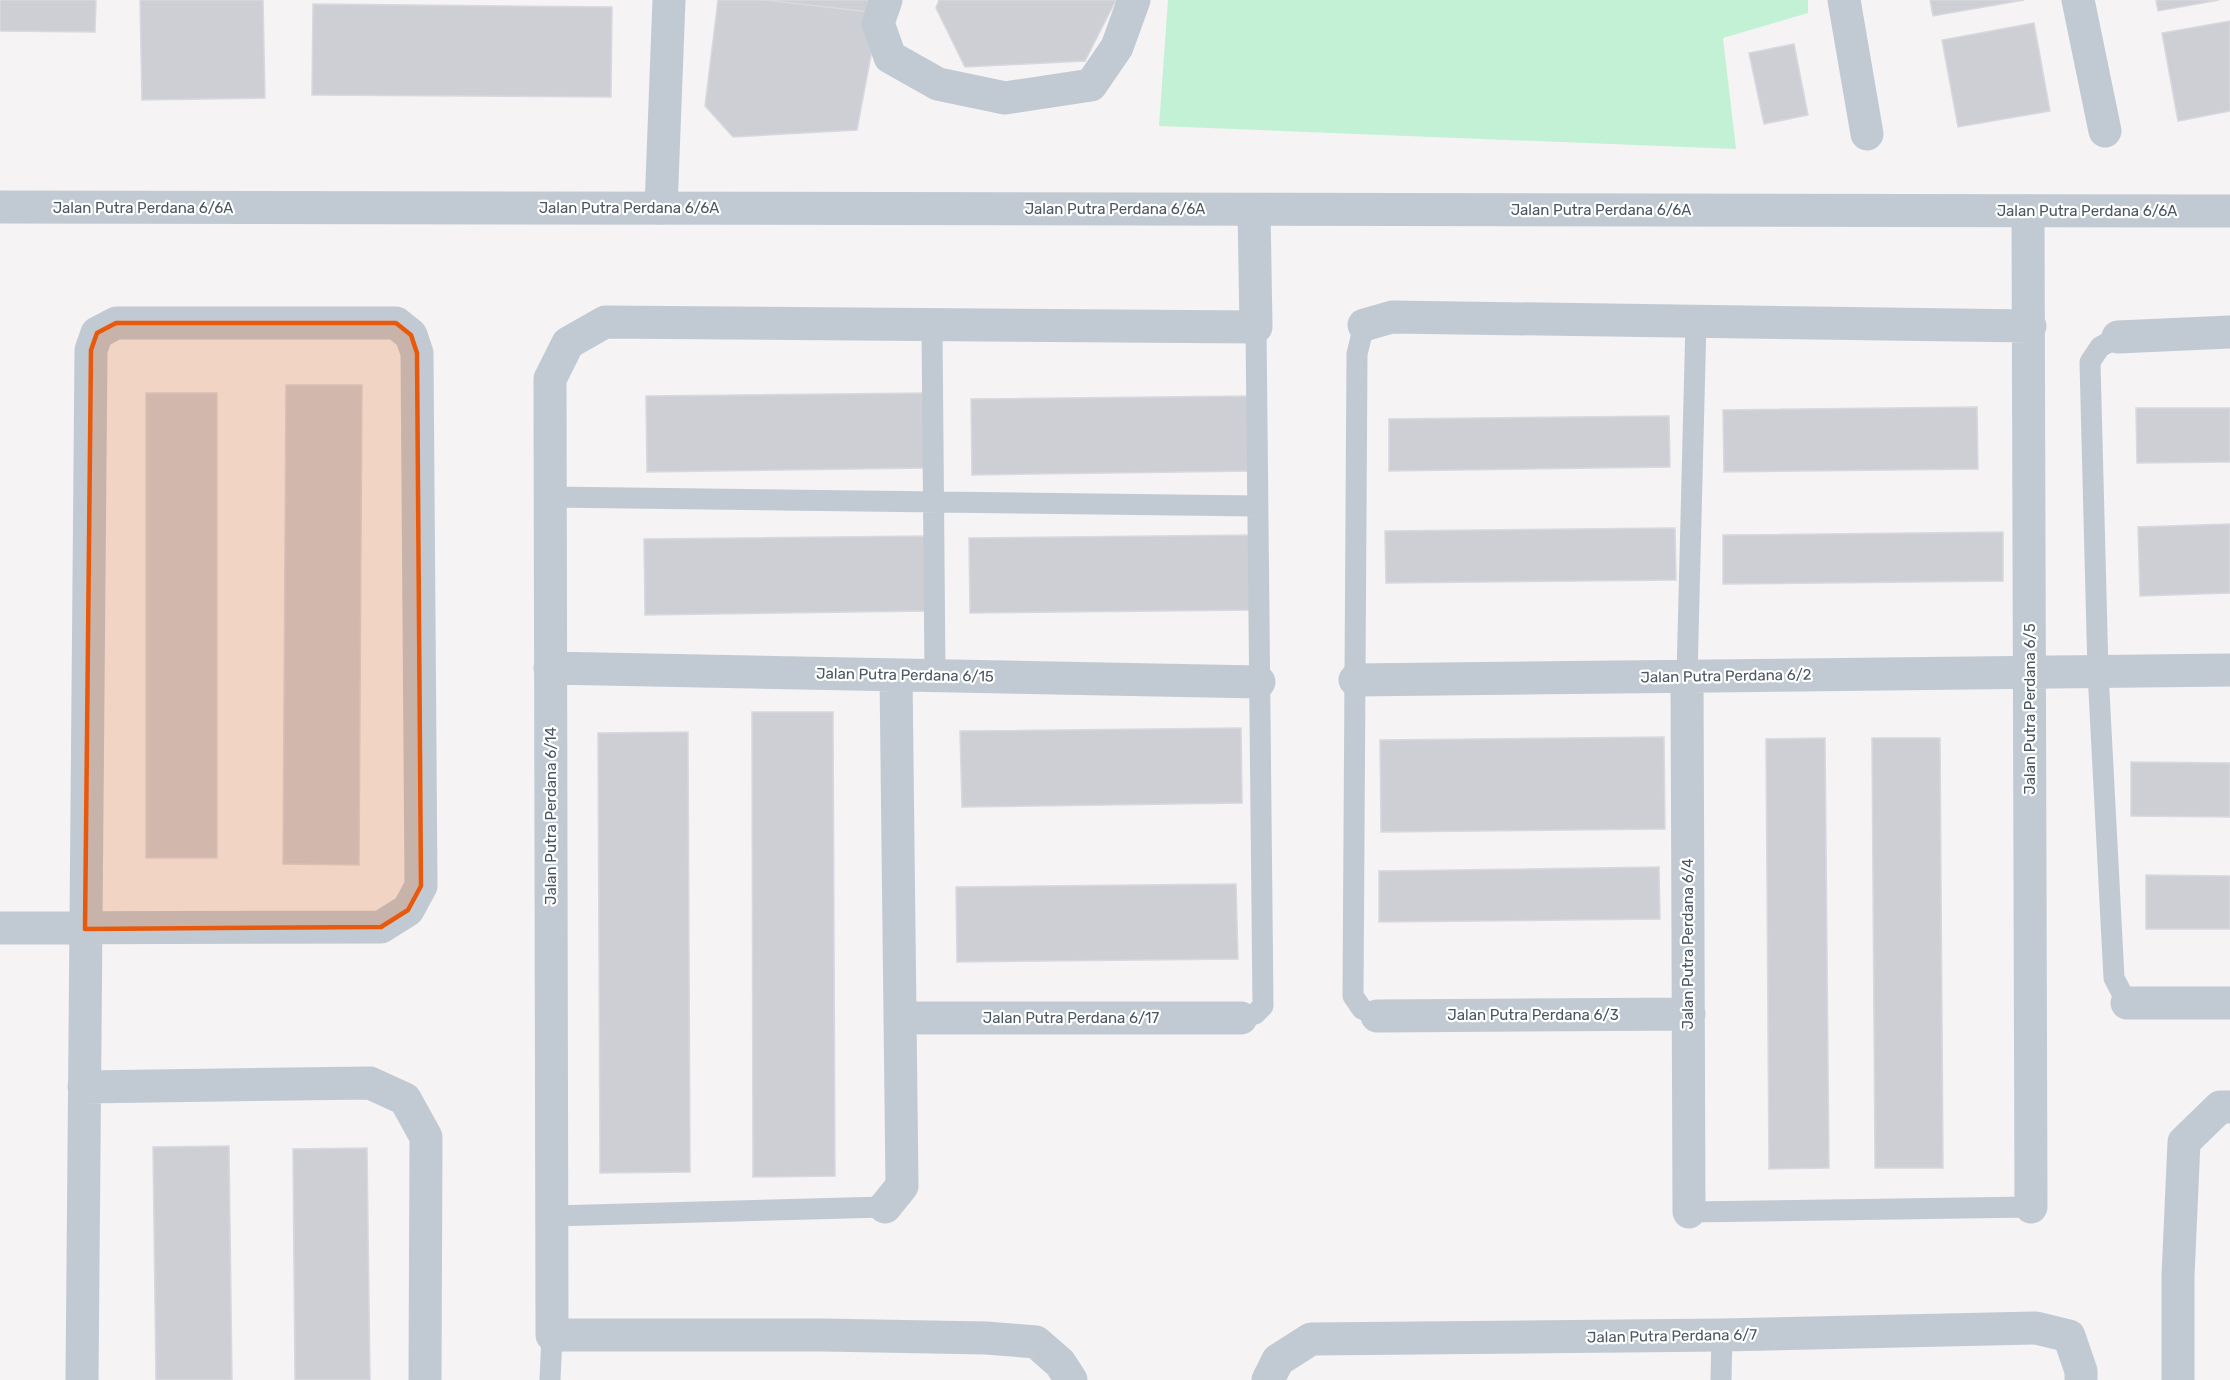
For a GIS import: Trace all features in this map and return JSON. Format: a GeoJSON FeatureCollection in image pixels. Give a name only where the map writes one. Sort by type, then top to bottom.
{"type":"FeatureCollection","features":[{"type":"Feature","properties":{"kind":"street"},"geometry":{"type":"LineString","coordinates":[[661,208],[669,0]]}},
{"type":"Feature","properties":{"kind":"street"},"geometry":{"type":"LineString","coordinates":[[882,12],[890,57],[938,84],[1005,98],[1091,85],[1117,47],[1134,0]]}},
{"type":"Feature","properties":{"kind":"street"},"geometry":{"type":"LineString","coordinates":[[1844,0],[1867,135]]}},
{"type":"Feature","properties":{"kind":"street"},"geometry":{"type":"LineString","coordinates":[[2078,0],[2105,131]]}},
{"type":"Feature","properties":{"kind":"street","name":"Jalan Putra Perdana 6/6A"},"geometry":{"type":"LineString","coordinates":[[0,207],[2230,211]]}},
{"type":"Feature","properties":{"kind":"street"},"geometry":{"type":"LineString","coordinates":[[932,326],[1256,327],[1254,210]]}},
{"type":"Feature","properties":{"kind":"street","name":"Jalan Putra Perdana 6/5"},"geometry":{"type":"LineString","coordinates":[[2028,211],[2031,1208]]}},
{"type":"Feature","properties":{"kind":"street"},"geometry":{"type":"LineString","coordinates":[[1364,325],[1392,317],[2030,326]]}},
{"type":"Feature","properties":{"kind":"street","name":"Jalan Putra Perdana 6/14"},"geometry":{"type":"LineString","coordinates":[[552,1335],[550,380],[568,343],[605,322],[932,326]]}},
{"type":"Feature","properties":{"kind":"street"},"geometry":{"type":"LineString","coordinates":[[0,928],[85,929],[381,927],[408,910],[421,886],[417,353],[411,335],[396,323],[116,323],[97,333],[90,350],[85,929],[82,1380]]}},
{"type":"Feature","properties":{"kind":"street"},"geometry":{"type":"LineString","coordinates":[[2118,337],[2230,332]]}},
{"type":"Feature","properties":{"kind":"street","name":"Jalan Putra Perdana 6/15"},"geometry":{"type":"LineString","coordinates":[[550,668],[1259,682]]}},
{"type":"Feature","properties":{"kind":"street","name":"Jalan Putra Perdana 6/2"},"geometry":{"type":"LineString","coordinates":[[1355,680],[2230,670]]}},
{"type":"Feature","properties":{"kind":"street"},"geometry":{"type":"LineString","coordinates":[[885,1207],[902,1186],[896,675]]}},
{"type":"Feature","properties":{"kind":"street","name":"Jalan Putra Perdana 6/4"},"geometry":{"type":"LineString","coordinates":[[1687,676],[1689,1212]]}},
{"type":"Feature","properties":{"kind":"street"},"geometry":{"type":"LineString","coordinates":[[2127,1003],[2230,1003]]}},
{"type":"Feature","properties":{"kind":"street","name":"Jalan Putra Perdana 6/3"},"geometry":{"type":"LineString","coordinates":[[1377,1016],[1689,1014]]}},
{"type":"Feature","properties":{"kind":"street","name":"Jalan Putra Perdana 6/17"},"geometry":{"type":"LineString","coordinates":[[900,1018],[1241,1018]]}},
{"type":"Feature","properties":{"kind":"street"},"geometry":{"type":"LineString","coordinates":[[84,1087],[370,1083],[405,1099],[426,1137],[425,1380]]}},
{"type":"Feature","properties":{"kind":"street"},"geometry":{"type":"LineString","coordinates":[[2178,1380],[2178,1276],[2184,1142],[2220,1107],[2230,1107]]}},
{"type":"Feature","properties":{"kind":"street","name":"Jalan Putra Perdana 6/7"},"geometry":{"type":"LineString","coordinates":[[1273,1370],[1311,1339],[1722,1335],[2036,1328],[2070,1336],[2081,1371],[2081,1380]]}},
{"type":"Feature","properties":{"kind":"street"},"geometry":{"type":"LineString","coordinates":[[552,1335],[835,1335],[986,1338],[1036,1342],[1060,1363],[1071,1380]]}},
{"type":"Feature","properties":{"kind":"lane"},"geometry":{"type":"LineString","coordinates":[[1687,676],[1696,321]]}},
{"type":"Feature","properties":{"kind":"lane"},"geometry":{"type":"LineString","coordinates":[[1364,325],[1357,354],[1353,996],[1362,1009],[1377,1016]]}},
{"type":"Feature","properties":{"kind":"lane"},"geometry":{"type":"LineString","coordinates":[[932,326],[935,676]]}},
{"type":"Feature","properties":{"kind":"lane"},"geometry":{"type":"LineString","coordinates":[[1241,1018],[1255,1014],[1263,1006],[1256,327]]}},
{"type":"Feature","properties":{"kind":"lane"},"geometry":{"type":"LineString","coordinates":[[2118,337],[2100,347],[2090,362],[2098,672],[2114,978],[2127,1003]]}},
{"type":"Feature","properties":{"kind":"lane"},"geometry":{"type":"LineString","coordinates":[[550,497],[1257,506]]}},
{"type":"Feature","properties":{"kind":"lane"},"geometry":{"type":"LineString","coordinates":[[552,1216],[885,1207]]}},
{"type":"Feature","properties":{"kind":"lane"},"geometry":{"type":"LineString","coordinates":[[1689,1212],[2031,1208]]}},
{"type":"Feature","properties":{"kind":"lane"},"geometry":{"type":"LineString","coordinates":[[550,1380],[552,1335]]}},
{"type":"Feature","properties":{"kind":"lane"},"geometry":{"type":"LineString","coordinates":[[1721,1380],[1722,1335]]}},
{"type":"Feature","properties":{"kind":"highlighted area"},"geometry":{"type":"Polygon","coordinates":[[[116,323],[396,323],[411,335],[417,353],[421,886],[408,910],[381,927],[85,929],[91,350],[97,333],[116,323]]]}},
{"type":"Feature","properties":{"kind":"green space"},"geometry":{"type":"Polygon","coordinates":[[[1168,0],[1808,0],[1808,13],[1723,38],[1736,149],[1159,126],[1168,0]]]}},
{"type":"Feature","properties":{"kind":"building"},"geometry":{"type":"Polygon","coordinates":[[[0,0],[96,0],[95,32],[0,31],[0,0]]]}},
{"type":"Feature","properties":{"kind":"building"},"geometry":{"type":"Polygon","coordinates":[[[140,0],[263,0],[265,98],[142,100],[140,0]]]}},
{"type":"Feature","properties":{"kind":"building"},"geometry":{"type":"Polygon","coordinates":[[[718,0],[764,0],[879,13],[857,130],[733,137],[705,106],[718,0]]]}},
{"type":"Feature","properties":{"kind":"building"},"geometry":{"type":"Polygon","coordinates":[[[764,0],[882,0],[879,13],[764,0]]]}},
{"type":"Feature","properties":{"kind":"building"},"geometry":{"type":"Polygon","coordinates":[[[939,0],[1116,0],[1085,61],[965,67],[936,8],[939,0]]]}},
{"type":"Feature","properties":{"kind":"building"},"geometry":{"type":"Polygon","coordinates":[[[1930,0],[2024,0],[1933,16],[1930,0]]]}},
{"type":"Feature","properties":{"kind":"building"},"geometry":{"type":"Polygon","coordinates":[[[2156,0],[2219,0],[2158,11],[2156,0]]]}},
{"type":"Feature","properties":{"kind":"building"},"geometry":{"type":"Polygon","coordinates":[[[313,4],[612,7],[611,97],[312,95],[313,4]]]}},
{"type":"Feature","properties":{"kind":"building"},"geometry":{"type":"Polygon","coordinates":[[[2230,21],[2230,111],[2178,121],[2162,33],[2230,21]]]}},
{"type":"Feature","properties":{"kind":"building"},"geometry":{"type":"Polygon","coordinates":[[[2034,23],[2050,111],[1958,127],[1942,40],[2034,23]]]}},
{"type":"Feature","properties":{"kind":"building"},"geometry":{"type":"Polygon","coordinates":[[[1794,44],[1808,115],[1764,124],[1749,53],[1794,44]]]}},
{"type":"Feature","properties":{"kind":"building"},"geometry":{"type":"Polygon","coordinates":[[[286,385],[362,385],[359,865],[283,864],[286,385]]]}},
{"type":"Feature","properties":{"kind":"building"},"geometry":{"type":"Polygon","coordinates":[[[146,393],[217,393],[217,858],[146,858],[146,393]]]}},
{"type":"Feature","properties":{"kind":"building"},"geometry":{"type":"Polygon","coordinates":[[[926,393],[927,468],[647,472],[646,396],[926,393]]]}},
{"type":"Feature","properties":{"kind":"building"},"geometry":{"type":"Polygon","coordinates":[[[1251,396],[1252,471],[972,475],[971,399],[1251,396]]]}},
{"type":"Feature","properties":{"kind":"building"},"geometry":{"type":"Polygon","coordinates":[[[1977,407],[1978,469],[1724,472],[1723,410],[1977,407]]]}},
{"type":"Feature","properties":{"kind":"building"},"geometry":{"type":"Polygon","coordinates":[[[2136,408],[2230,408],[2230,462],[2137,463],[2136,408]]]}},
{"type":"Feature","properties":{"kind":"building"},"geometry":{"type":"Polygon","coordinates":[[[1669,416],[1670,467],[1389,471],[1389,419],[1669,416]]]}},
{"type":"Feature","properties":{"kind":"building"},"geometry":{"type":"Polygon","coordinates":[[[2230,524],[2230,593],[2140,596],[2138,527],[2230,524]]]}},
{"type":"Feature","properties":{"kind":"building"},"geometry":{"type":"Polygon","coordinates":[[[1675,528],[1676,580],[1386,583],[1385,531],[1675,528]]]}},
{"type":"Feature","properties":{"kind":"building"},"geometry":{"type":"Polygon","coordinates":[[[2003,532],[2003,581],[1723,584],[1723,535],[2003,532]]]}},
{"type":"Feature","properties":{"kind":"building"},"geometry":{"type":"Polygon","coordinates":[[[1250,535],[1251,610],[970,613],[969,538],[1250,535]]]}},
{"type":"Feature","properties":{"kind":"building"},"geometry":{"type":"Polygon","coordinates":[[[925,536],[925,611],[645,615],[644,539],[925,536]]]}},
{"type":"Feature","properties":{"kind":"building"},"geometry":{"type":"Polygon","coordinates":[[[752,712],[833,712],[835,1176],[753,1177],[752,712]]]}},
{"type":"Feature","properties":{"kind":"building"},"geometry":{"type":"Polygon","coordinates":[[[1241,728],[1242,803],[962,807],[960,731],[1241,728]]]}},
{"type":"Feature","properties":{"kind":"building"},"geometry":{"type":"Polygon","coordinates":[[[688,732],[690,1172],[600,1173],[598,733],[688,732]]]}},
{"type":"Feature","properties":{"kind":"building"},"geometry":{"type":"Polygon","coordinates":[[[1664,737],[1665,829],[1381,832],[1380,740],[1664,737]]]}},
{"type":"Feature","properties":{"kind":"building"},"geometry":{"type":"Polygon","coordinates":[[[1825,738],[1829,1168],[1769,1169],[1766,739],[1825,738]]]}},
{"type":"Feature","properties":{"kind":"building"},"geometry":{"type":"Polygon","coordinates":[[[1872,738],[1940,738],[1943,1168],[1875,1168],[1872,738]]]}},
{"type":"Feature","properties":{"kind":"building"},"geometry":{"type":"Polygon","coordinates":[[[2131,762],[2230,763],[2230,817],[2131,816],[2131,762]]]}},
{"type":"Feature","properties":{"kind":"building"},"geometry":{"type":"Polygon","coordinates":[[[1659,867],[1660,919],[1379,922],[1379,871],[1659,867]]]}},
{"type":"Feature","properties":{"kind":"building"},"geometry":{"type":"Polygon","coordinates":[[[2146,875],[2230,876],[2230,929],[2146,929],[2146,875]]]}},
{"type":"Feature","properties":{"kind":"building"},"geometry":{"type":"Polygon","coordinates":[[[1236,884],[1238,959],[957,962],[956,887],[1236,884]]]}},
{"type":"Feature","properties":{"kind":"building"},"geometry":{"type":"Polygon","coordinates":[[[229,1146],[232,1380],[156,1380],[153,1147],[229,1146]]]}},
{"type":"Feature","properties":{"kind":"building"},"geometry":{"type":"Polygon","coordinates":[[[367,1148],[370,1380],[295,1380],[293,1149],[367,1148]]]}}]}
